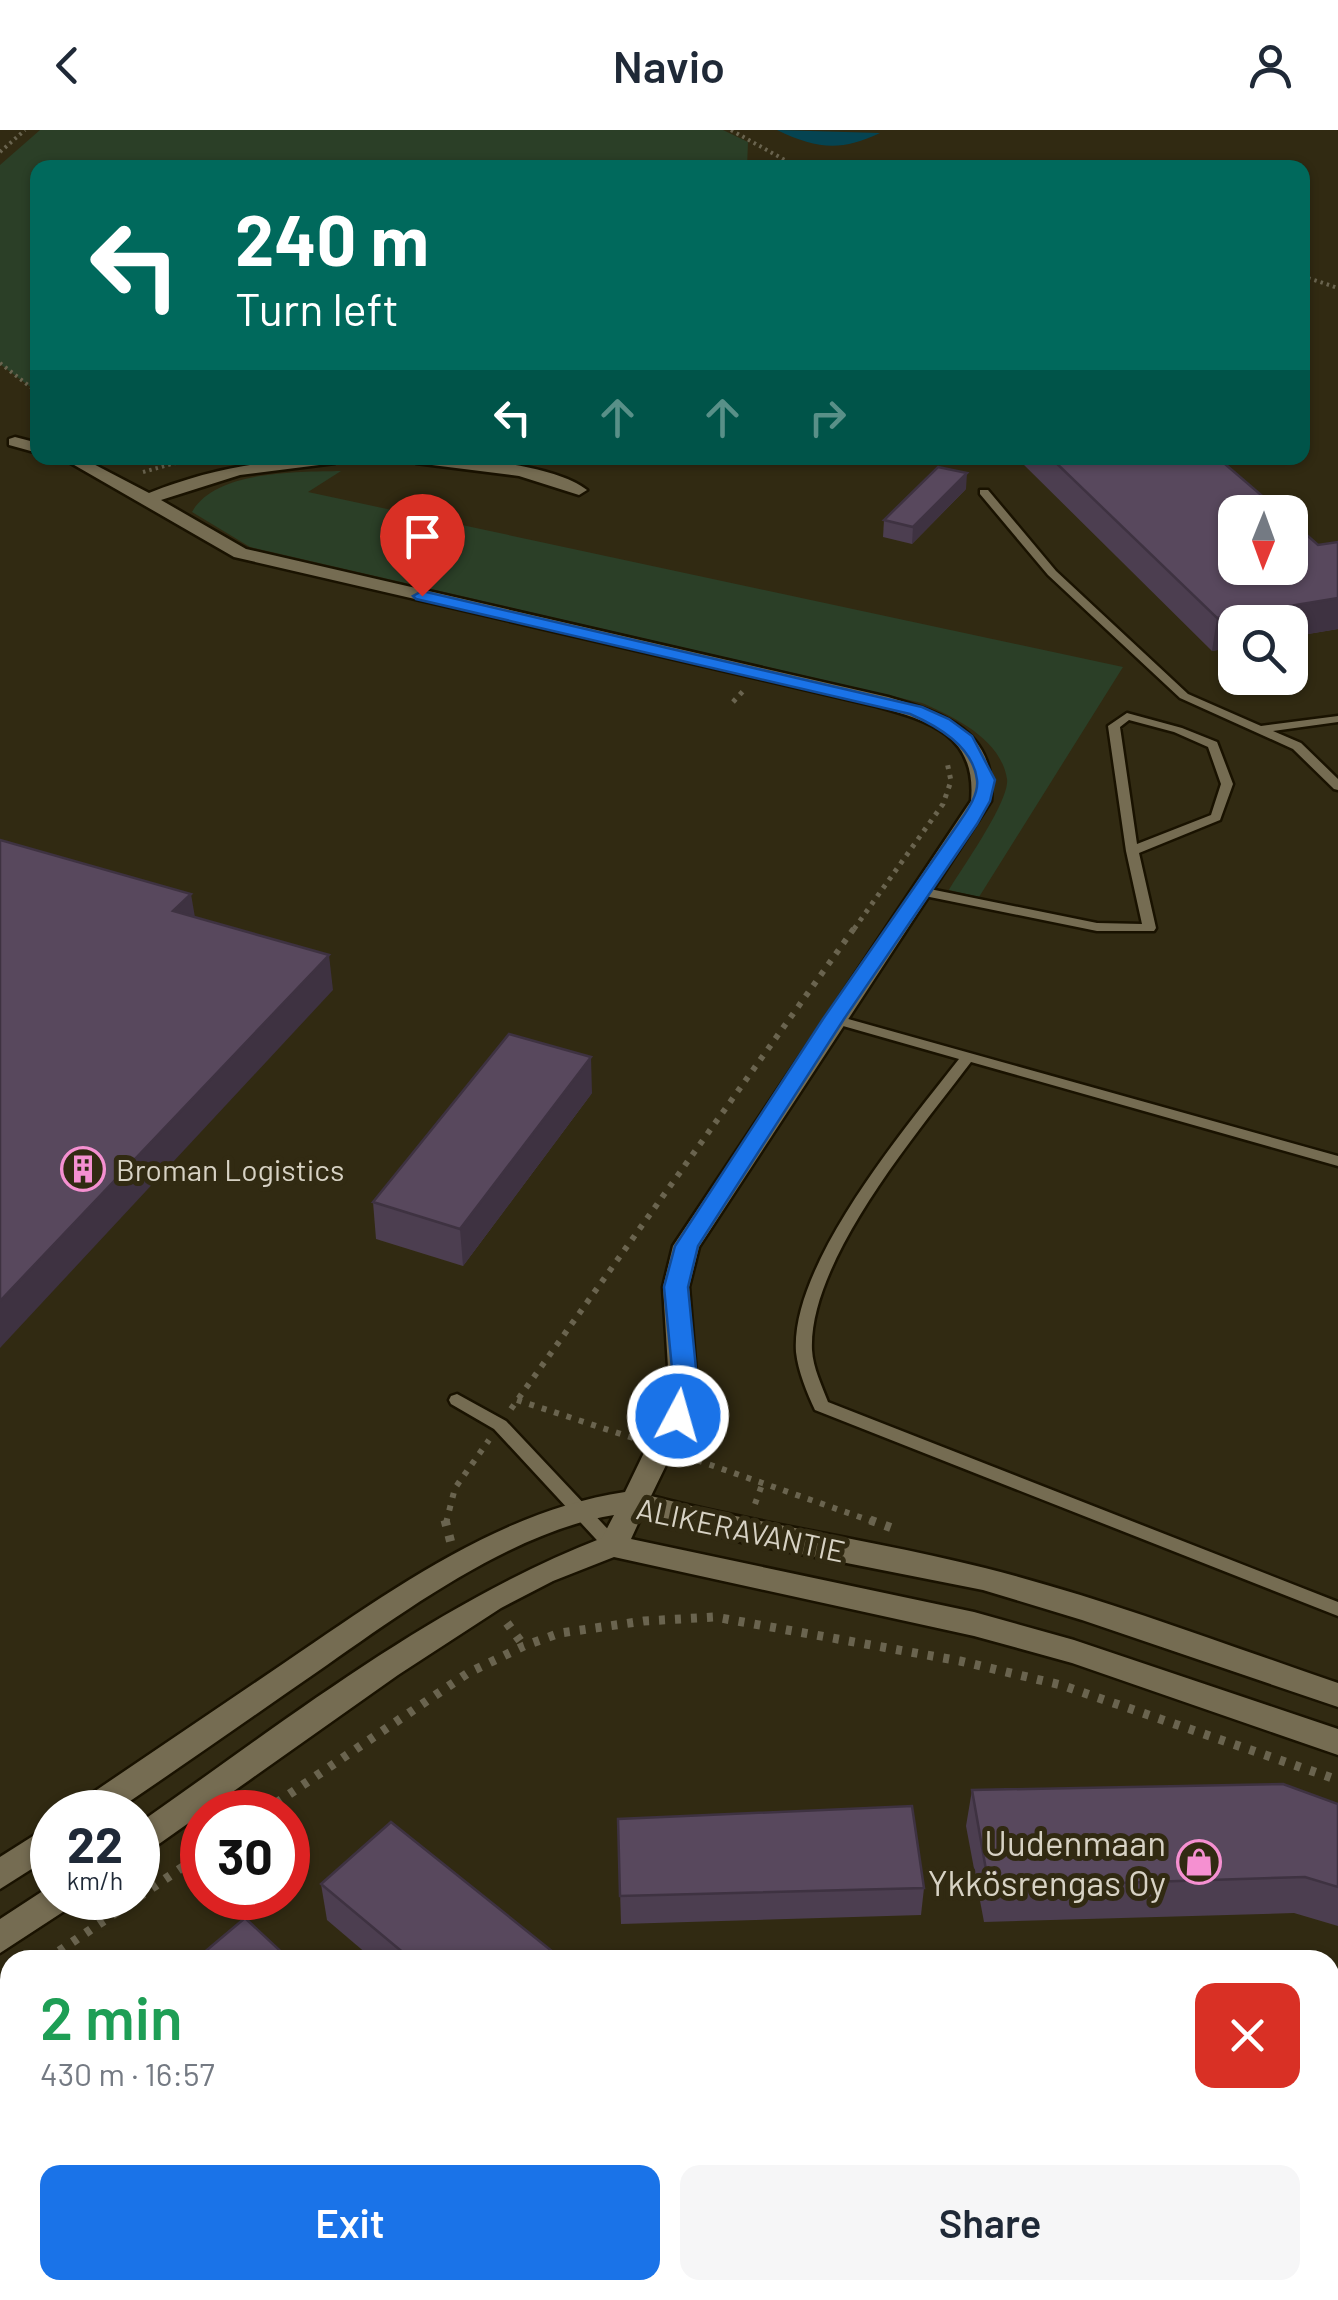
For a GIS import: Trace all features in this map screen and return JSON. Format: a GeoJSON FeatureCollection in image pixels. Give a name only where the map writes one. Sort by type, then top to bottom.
{"type":"FeatureCollection","features":[{"type":"Feature","properties":{"kind":"street"},"geometry":{"type":"LineString","coordinates":[[83,465],[240,553],[881,701],[943,722],[966,740],[986,780],[981,801],[968,824],[834,1019],[686,1246],[676,1298],[684,1399],[613,1546]]}},
{"type":"Feature","properties":{"kind":"street"},"geometry":{"type":"LineString","coordinates":[[148,499],[208,476],[269,465]]}},
{"type":"Feature","properties":{"kind":"street"},"geometry":{"type":"LineString","coordinates":[[468,465],[521,472],[579,490]]}},
{"type":"Feature","properties":{"kind":"street","name":"ALIKERAVANTIE"},"geometry":{"type":"LineString","coordinates":[[122,1790],[384,1610],[462,1562],[578,1510],[632,1502],[745,1532],[984,1579],[1086,1609],[1338,1695]]}},
{"type":"Feature","properties":{"kind":"street","name":"ALIKERAVANTIE"},"geometry":{"type":"LineString","coordinates":[[160,1826],[387,1666],[491,1600],[543,1573],[613,1546],[991,1629],[1074,1652],[1338,1742]]}},
{"type":"Feature","properties":{"kind":"street"},"geometry":{"type":"LineString","coordinates":[[0,1875],[30,1854]]}},
{"type":"Feature","properties":{"kind":"street"},"geometry":{"type":"LineString","coordinates":[[0,1938],[30,1917]]}},
{"type":"Feature","properties":{"kind":"lane"},"geometry":{"type":"LineString","coordinates":[[984,492],[1052,574],[1184,696],[1298,746],[1338,786]]}},
{"type":"Feature","properties":{"kind":"lane"},"geometry":{"type":"LineString","coordinates":[[920,891],[1096,927],[1149,928],[1132,851],[1114,726],[1128,716],[1213,745],[1227,784],[1216,817],[1132,851]]}},
{"type":"Feature","properties":{"kind":"lane"},"geometry":{"type":"LineString","coordinates":[[1261,729],[1338,718]]}},
{"type":"Feature","properties":{"kind":"lane"},"geometry":{"type":"LineString","coordinates":[[834,1019],[1338,1161]]}},
{"type":"Feature","properties":{"kind":"lane"},"geometry":{"type":"LineString","coordinates":[[966,1058],[872,1186],[819,1278],[804,1348],[821,1406],[1338,1608]]}},
{"type":"Feature","properties":{"kind":"lane"},"geometry":{"type":"LineString","coordinates":[[457,1400],[500,1425],[613,1546]]}},
{"type":"Feature","properties":{"kind":"path"},"geometry":{"type":"LineString","coordinates":[[0,152],[25,130]]}},
{"type":"Feature","properties":{"kind":"path"},"geometry":{"type":"LineString","coordinates":[[731,130],[785,160]]}},
{"type":"Feature","properties":{"kind":"path"},"geometry":{"type":"LineString","coordinates":[[1310,279],[1338,288]]}},
{"type":"Feature","properties":{"kind":"path"},"geometry":{"type":"LineString","coordinates":[[0,363],[30,386]]}},
{"type":"Feature","properties":{"kind":"path"},"geometry":{"type":"LineString","coordinates":[[726,684],[746,688],[733,702]]}},
{"type":"Feature","properties":{"kind":"path"},"geometry":{"type":"LineString","coordinates":[[517,1400],[943,804],[952,782],[946,760],[937,750]]}},
{"type":"Feature","properties":{"kind":"path"},"geometry":{"type":"LineString","coordinates":[[295,1790],[468,1673],[524,1646],[560,1633],[644,1621],[715,1617],[960,1661],[1061,1685],[1338,1780]]}},
{"type":"Feature","properties":{"kind":"path"},"geometry":{"type":"LineString","coordinates":[[61,1950],[180,1869]]}},
{"type":"Feature","properties":{"kind":"green space"},"geometry":{"type":"Polygon","coordinates":[[[40,130],[723,130],[748,142],[747,160],[30,160],[30,387],[0,364],[0,165],[40,130]]]}},
{"type":"Feature","properties":{"kind":"green space"},"geometry":{"type":"Polygon","coordinates":[[[341,471],[308,492],[1123,667],[979,897],[949,890],[1001,803],[1007,779],[996,752],[986,741],[948,715],[922,703],[250,547],[192,512],[203,498],[238,481],[281,473],[341,471]]]}},
{"type":"Feature","properties":{"kind":"water"},"geometry":{"type":"Polygon","coordinates":[[[777,130],[880,133],[854,143],[830,146],[777,130]]]}},
{"type":"Feature","properties":{"kind":"building"},"geometry":{"type":"Polygon","coordinates":[[[1058,465],[1226,465],[1261,495],[1218,495],[1218,585],[1308,585],[1308,536],[1318,545],[1338,542],[1338,598],[1296,605],[1218,605],[1218,618],[1058,465]]]}},
{"type":"Feature","properties":{"kind":"building"},"geometry":{"type":"Polygon","coordinates":[[[938,467],[967,473],[913,527],[884,520],[938,467]]]}},
{"type":"Feature","properties":{"kind":"building","name":"Broman Logistics"},"geometry":{"type":"Polygon","coordinates":[[[0,840],[191,894],[173,911],[329,955],[0,1301],[0,840]]]}},
{"type":"Feature","properties":{"kind":"building"},"geometry":{"type":"Polygon","coordinates":[[[509,1034],[591,1057],[460,1229],[373,1202],[509,1034]]]}},
{"type":"Feature","properties":{"kind":"building"},"geometry":{"type":"Polygon","coordinates":[[[1283,1784],[1338,1804],[1338,1887],[1305,1877],[989,1887],[972,1790],[1283,1784]]]}},
{"type":"Feature","properties":{"kind":"building"},"geometry":{"type":"Polygon","coordinates":[[[912,1806],[924,1888],[620,1896],[618,1819],[912,1806]]]}},
{"type":"Feature","properties":{"kind":"building"},"geometry":{"type":"Polygon","coordinates":[[[391,1822],[551,1950],[400,1950],[321,1884],[391,1822]]]}},
{"type":"Feature","properties":{"kind":"building"},"geometry":{"type":"Polygon","coordinates":[[[247,1920],[279,1950],[207,1950],[247,1920]]]}},
{"type":"Feature","properties":{"kind":"place","name":"Broman Logistics"},"geometry":{"type":"Point","coordinates":[83,1169]}},
{"type":"Feature","properties":{"kind":"place","name":"Uudenmaan Ykkösrengas Oy"},"geometry":{"type":"Point","coordinates":[1199,1862]}},
{"type":"Feature","properties":{"kind":"route"},"geometry":{"type":"LineString","coordinates":[[422,596],[916,710],[943,722],[966,740],[986,780],[981,801],[968,824],[834,1019],[686,1246],[676,1287],[685,1379],[678,1416]]}}]}
